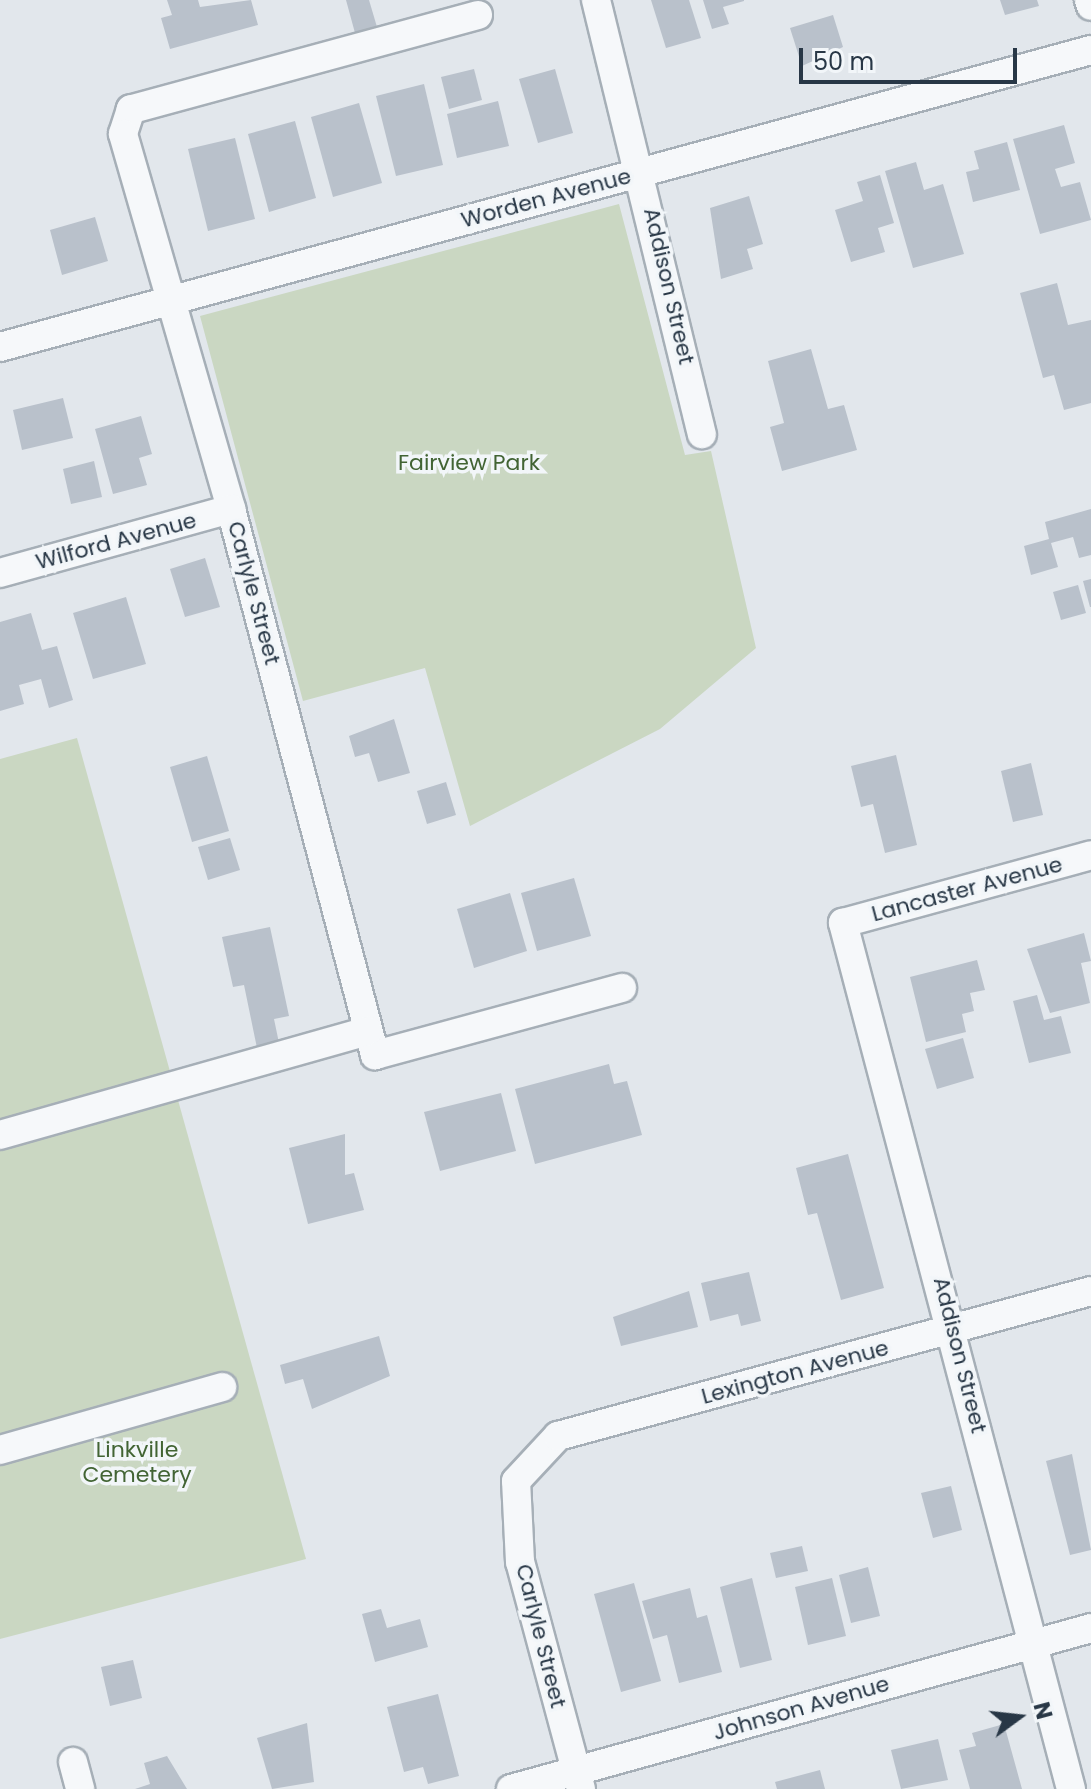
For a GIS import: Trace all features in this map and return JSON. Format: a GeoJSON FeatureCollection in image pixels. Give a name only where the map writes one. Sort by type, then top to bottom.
{"type":"FeatureCollection","features":[{"type":"Feature","properties":{"kind":"street","name":"Addison Street"},"geometry":{"type":"LineString","coordinates":[[596,0],[643,173],[702,434]]}},
{"type":"Feature","properties":{"kind":"street"},"geometry":{"type":"LineString","coordinates":[[1089,0],[1091,6]]}},
{"type":"Feature","properties":{"kind":"street","name":"Carlyle Street"},"geometry":{"type":"LineString","coordinates":[[371,1043],[231,509],[123,134],[131,109],[478,15]]}},
{"type":"Feature","properties":{"kind":"street","name":"Worden Avenue"},"geometry":{"type":"LineString","coordinates":[[0,347],[1091,50]]}},
{"type":"Feature","properties":{"kind":"street","name":"Wilford Avenue"},"geometry":{"type":"LineString","coordinates":[[0,573],[231,509]]}},
{"type":"Feature","properties":{"kind":"street","name":"Lancaster Avenue"},"geometry":{"type":"LineString","coordinates":[[843,923],[1091,855]]}},
{"type":"Feature","properties":{"kind":"street","name":"Addison Street"},"geometry":{"type":"LineString","coordinates":[[843,923],[955,1329],[1071,1789]]}},
{"type":"Feature","properties":{"kind":"street"},"geometry":{"type":"LineString","coordinates":[[0,1135],[371,1043],[622,988]]}},
{"type":"Feature","properties":{"kind":"street","name":"Lexington Avenue"},"geometry":{"type":"LineString","coordinates":[[516,1481],[558,1436],[1091,1291]]}},
{"type":"Feature","properties":{"kind":"street"},"geometry":{"type":"LineString","coordinates":[[0,1450],[222,1387]]}},
{"type":"Feature","properties":{"kind":"street","name":"Carlyle Street"},"geometry":{"type":"LineString","coordinates":[[516,1481],[520,1562],[578,1780]]}},
{"type":"Feature","properties":{"kind":"street","name":"Johnson Avenue"},"geometry":{"type":"LineString","coordinates":[[511,1789],[578,1780],[1091,1628]]}},
{"type":"Feature","properties":{"kind":"green space","name":"Fairview Park"},"geometry":{"type":"Polygon","coordinates":[[[619,204],[685,455],[711,451],[756,648],[660,729],[470,826],[425,668],[303,701],[200,316],[619,204]]]}},
{"type":"Feature","properties":{"kind":"green space","name":"Linkville Cemetery"},"geometry":{"type":"Polygon","coordinates":[[[77,738],[306,1559],[0,1639],[0,759],[77,738]]]}},
{"type":"Feature","properties":{"kind":"building"},"geometry":{"type":"Polygon","coordinates":[[[167,0],[198,0],[200,7],[251,0],[258,25],[170,49],[161,18],[172,15],[167,0]]]}},
{"type":"Feature","properties":{"kind":"building"},"geometry":{"type":"Polygon","coordinates":[[[346,0],[369,0],[377,27],[355,33],[346,0]]]}},
{"type":"Feature","properties":{"kind":"building"},"geometry":{"type":"Polygon","coordinates":[[[651,0],[689,0],[701,38],[666,48],[651,0]]]}},
{"type":"Feature","properties":{"kind":"building"},"geometry":{"type":"Polygon","coordinates":[[[703,0],[744,1],[723,7],[729,24],[712,29],[703,0]]]}},
{"type":"Feature","properties":{"kind":"building"},"geometry":{"type":"Polygon","coordinates":[[[1000,0],[1037,0],[1039,6],[1005,15],[1000,0]]]}},
{"type":"Feature","properties":{"kind":"building"},"geometry":{"type":"Polygon","coordinates":[[[833,15],[843,47],[802,66],[790,28],[833,15]]]}},
{"type":"Feature","properties":{"kind":"building"},"geometry":{"type":"Polygon","coordinates":[[[474,69],[482,100],[449,109],[441,77],[474,69]]]}},
{"type":"Feature","properties":{"kind":"building"},"geometry":{"type":"Polygon","coordinates":[[[555,69],[573,133],[538,143],[519,79],[555,69]]]}},
{"type":"Feature","properties":{"kind":"building"},"geometry":{"type":"Polygon","coordinates":[[[424,84],[443,165],[396,176],[376,96],[424,84]]]}},
{"type":"Feature","properties":{"kind":"building"},"geometry":{"type":"Polygon","coordinates":[[[498,101],[509,146],[457,158],[447,114],[498,101]]]}},
{"type":"Feature","properties":{"kind":"building"},"geometry":{"type":"Polygon","coordinates":[[[359,103],[382,183],[333,197],[311,117],[359,103]]]}},
{"type":"Feature","properties":{"kind":"building"},"geometry":{"type":"Polygon","coordinates":[[[295,121],[316,198],[269,212],[248,134],[295,121]]]}},
{"type":"Feature","properties":{"kind":"building"},"geometry":{"type":"Polygon","coordinates":[[[1064,125],[1075,163],[1055,169],[1061,187],[1080,182],[1091,220],[1040,234],[1013,139],[1064,125]]]}},
{"type":"Feature","properties":{"kind":"building"},"geometry":{"type":"Polygon","coordinates":[[[235,138],[255,219],[208,231],[188,149],[235,138]]]}},
{"type":"Feature","properties":{"kind":"building"},"geometry":{"type":"Polygon","coordinates":[[[1007,142],[1020,190],[973,202],[966,172],[979,169],[974,151],[1007,142]]]}},
{"type":"Feature","properties":{"kind":"building"},"geometry":{"type":"Polygon","coordinates":[[[916,162],[924,190],[943,184],[964,254],[913,268],[885,171],[916,162]]]}},
{"type":"Feature","properties":{"kind":"building"},"geometry":{"type":"Polygon","coordinates":[[[880,175],[894,223],[878,228],[885,252],[851,262],[835,210],[863,201],[857,182],[880,175]]]}},
{"type":"Feature","properties":{"kind":"building"},"geometry":{"type":"Polygon","coordinates":[[[749,196],[763,244],[747,249],[753,269],[721,279],[710,208],[749,196]]]}},
{"type":"Feature","properties":{"kind":"building"},"geometry":{"type":"Polygon","coordinates":[[[95,217],[108,261],[62,275],[50,230],[95,217]]]}},
{"type":"Feature","properties":{"kind":"building"},"geometry":{"type":"Polygon","coordinates":[[[1057,283],[1068,325],[1091,320],[1091,403],[1064,410],[1054,375],[1043,378],[1020,293],[1057,283]]]}},
{"type":"Feature","properties":{"kind":"building"},"geometry":{"type":"Polygon","coordinates":[[[811,349],[828,409],[844,405],[857,450],[782,471],[770,427],[784,423],[768,361],[811,349]]]}},
{"type":"Feature","properties":{"kind":"building"},"geometry":{"type":"Polygon","coordinates":[[[63,398],[73,438],[22,450],[13,410],[63,398]]]}},
{"type":"Feature","properties":{"kind":"building"},"geometry":{"type":"Polygon","coordinates":[[[141,416],[152,454],[139,458],[147,485],[113,494],[95,429],[141,416]]]}},
{"type":"Feature","properties":{"kind":"building"},"geometry":{"type":"Polygon","coordinates":[[[94,461],[102,497],[71,504],[63,469],[94,461]]]}},
{"type":"Feature","properties":{"kind":"building"},"geometry":{"type":"Polygon","coordinates":[[[1091,509],[1091,555],[1079,558],[1073,537],[1051,543],[1058,567],[1031,575],[1024,546],[1049,539],[1045,522],[1091,509]]]}},
{"type":"Feature","properties":{"kind":"building"},"geometry":{"type":"Polygon","coordinates":[[[205,558],[220,607],[185,617],[170,569],[205,558]]]}},
{"type":"Feature","properties":{"kind":"building"},"geometry":{"type":"Polygon","coordinates":[[[1091,579],[1091,607],[1090,607],[1083,581],[1091,579]]]}},
{"type":"Feature","properties":{"kind":"building"},"geometry":{"type":"Polygon","coordinates":[[[1078,585],[1086,613],[1061,620],[1053,592],[1078,585]]]}},
{"type":"Feature","properties":{"kind":"building"},"geometry":{"type":"Polygon","coordinates":[[[126,597],[146,664],[93,679],[73,613],[126,597]]]}},
{"type":"Feature","properties":{"kind":"building"},"geometry":{"type":"Polygon","coordinates":[[[31,613],[42,650],[57,646],[73,700],[49,708],[41,679],[19,685],[24,704],[0,711],[0,622],[31,613]]]}},
{"type":"Feature","properties":{"kind":"building"},"geometry":{"type":"Polygon","coordinates":[[[394,719],[410,773],[378,782],[369,753],[355,757],[349,736],[394,719]]]}},
{"type":"Feature","properties":{"kind":"building"},"geometry":{"type":"Polygon","coordinates":[[[896,755],[917,845],[885,853],[873,804],[861,807],[851,766],[896,755]]]}},
{"type":"Feature","properties":{"kind":"building"},"geometry":{"type":"Polygon","coordinates":[[[207,756],[229,831],[192,842],[170,767],[207,756]]]}},
{"type":"Feature","properties":{"kind":"building"},"geometry":{"type":"Polygon","coordinates":[[[1031,763],[1043,815],[1013,822],[1001,771],[1031,763]]]}},
{"type":"Feature","properties":{"kind":"building"},"geometry":{"type":"Polygon","coordinates":[[[446,782],[456,815],[427,824],[417,791],[446,782]]]}},
{"type":"Feature","properties":{"kind":"building"},"geometry":{"type":"Polygon","coordinates":[[[230,838],[240,870],[208,880],[198,847],[230,838]]]}},
{"type":"Feature","properties":{"kind":"building"},"geometry":{"type":"Polygon","coordinates":[[[574,878],[591,936],[537,951],[521,893],[574,878]]]}},
{"type":"Feature","properties":{"kind":"building"},"geometry":{"type":"Polygon","coordinates":[[[510,893],[527,951],[474,968],[457,909],[510,893]]]}},
{"type":"Feature","properties":{"kind":"building"},"geometry":{"type":"Polygon","coordinates":[[[270,927],[289,1016],[274,1019],[279,1043],[257,1048],[244,985],[233,987],[222,937],[270,927]]]}},
{"type":"Feature","properties":{"kind":"building"},"geometry":{"type":"Polygon","coordinates":[[[1084,933],[1091,961],[1081,963],[1090,1003],[1050,1013],[1027,949],[1084,933]]]}},
{"type":"Feature","properties":{"kind":"building"},"geometry":{"type":"Polygon","coordinates":[[[977,960],[985,990],[970,993],[974,1011],[962,1014],[966,1032],[926,1042],[910,977],[977,960]]]}},
{"type":"Feature","properties":{"kind":"building"},"geometry":{"type":"Polygon","coordinates":[[[1037,995],[1044,1020],[1061,1016],[1071,1053],[1029,1063],[1013,1001],[1037,995]]]}},
{"type":"Feature","properties":{"kind":"building"},"geometry":{"type":"Polygon","coordinates":[[[963,1038],[974,1078],[937,1089],[925,1049],[963,1038]]]}},
{"type":"Feature","properties":{"kind":"building"},"geometry":{"type":"Polygon","coordinates":[[[609,1064],[614,1084],[627,1081],[642,1135],[535,1164],[515,1089],[609,1064]]]}},
{"type":"Feature","properties":{"kind":"building"},"geometry":{"type":"Polygon","coordinates":[[[501,1093],[516,1151],[440,1171],[424,1112],[501,1093]]]}},
{"type":"Feature","properties":{"kind":"building"},"geometry":{"type":"Polygon","coordinates":[[[345,1134],[345,1175],[354,1173],[364,1210],[308,1224],[289,1148],[345,1134]]]}},
{"type":"Feature","properties":{"kind":"building"},"geometry":{"type":"Polygon","coordinates":[[[848,1154],[884,1288],[841,1300],[817,1213],[808,1215],[796,1168],[848,1154]]]}},
{"type":"Feature","properties":{"kind":"building"},"geometry":{"type":"Polygon","coordinates":[[[749,1272],[761,1321],[741,1326],[738,1314],[710,1321],[701,1283],[749,1272]]]}},
{"type":"Feature","properties":{"kind":"building"},"geometry":{"type":"Polygon","coordinates":[[[689,1291],[698,1327],[621,1346],[613,1317],[689,1291]]]}},
{"type":"Feature","properties":{"kind":"building"},"geometry":{"type":"Polygon","coordinates":[[[379,1336],[390,1376],[312,1409],[303,1379],[285,1384],[280,1365],[379,1336]]]}},
{"type":"Feature","properties":{"kind":"building"},"geometry":{"type":"Polygon","coordinates":[[[1072,1454],[1091,1550],[1070,1555],[1046,1461],[1072,1454]]]}},
{"type":"Feature","properties":{"kind":"building"},"geometry":{"type":"Polygon","coordinates":[[[951,1486],[962,1530],[933,1538],[921,1493],[951,1486]]]}},
{"type":"Feature","properties":{"kind":"building"},"geometry":{"type":"Polygon","coordinates":[[[802,1546],[808,1571],[776,1578],[770,1553],[802,1546]]]}},
{"type":"Feature","properties":{"kind":"building"},"geometry":{"type":"Polygon","coordinates":[[[868,1567],[880,1616],[851,1623],[839,1575],[868,1567]]]}},
{"type":"Feature","properties":{"kind":"building"},"geometry":{"type":"Polygon","coordinates":[[[752,1578],[772,1660],[740,1668],[720,1587],[752,1578]]]}},
{"type":"Feature","properties":{"kind":"building"},"geometry":{"type":"Polygon","coordinates":[[[832,1578],[846,1636],[808,1645],[795,1587],[832,1578]]]}},
{"type":"Feature","properties":{"kind":"building"},"geometry":{"type":"Polygon","coordinates":[[[634,1583],[661,1681],[621,1692],[594,1594],[634,1583]]]}},
{"type":"Feature","properties":{"kind":"building"},"geometry":{"type":"Polygon","coordinates":[[[690,1588],[697,1618],[707,1615],[722,1672],[679,1683],[667,1635],[653,1639],[642,1601],[690,1588]]]}},
{"type":"Feature","properties":{"kind":"building"},"geometry":{"type":"Polygon","coordinates":[[[381,1609],[387,1628],[420,1619],[428,1647],[375,1662],[362,1614],[381,1609]]]}},
{"type":"Feature","properties":{"kind":"building"},"geometry":{"type":"Polygon","coordinates":[[[133,1660],[142,1698],[110,1706],[101,1667],[133,1660]]]}},
{"type":"Feature","properties":{"kind":"building"},"geometry":{"type":"Polygon","coordinates":[[[438,1694],[459,1776],[428,1784],[423,1767],[404,1772],[387,1707],[438,1694]]]}},
{"type":"Feature","properties":{"kind":"building"},"geometry":{"type":"Polygon","coordinates":[[[307,1723],[314,1782],[272,1789],[257,1738],[307,1723]]]}},
{"type":"Feature","properties":{"kind":"building"},"geometry":{"type":"Polygon","coordinates":[[[1004,1724],[1022,1789],[970,1789],[959,1750],[976,1746],[972,1733],[1004,1724]]]}},
{"type":"Feature","properties":{"kind":"building"},"geometry":{"type":"Polygon","coordinates":[[[938,1739],[948,1780],[901,1789],[891,1750],[938,1739]]]}},
{"type":"Feature","properties":{"kind":"building"},"geometry":{"type":"Polygon","coordinates":[[[167,1756],[187,1789],[135,1789],[150,1784],[144,1763],[167,1756]]]}},
{"type":"Feature","properties":{"kind":"building"},"geometry":{"type":"Polygon","coordinates":[[[820,1770],[825,1789],[777,1789],[775,1782],[820,1770]]]}}]}
